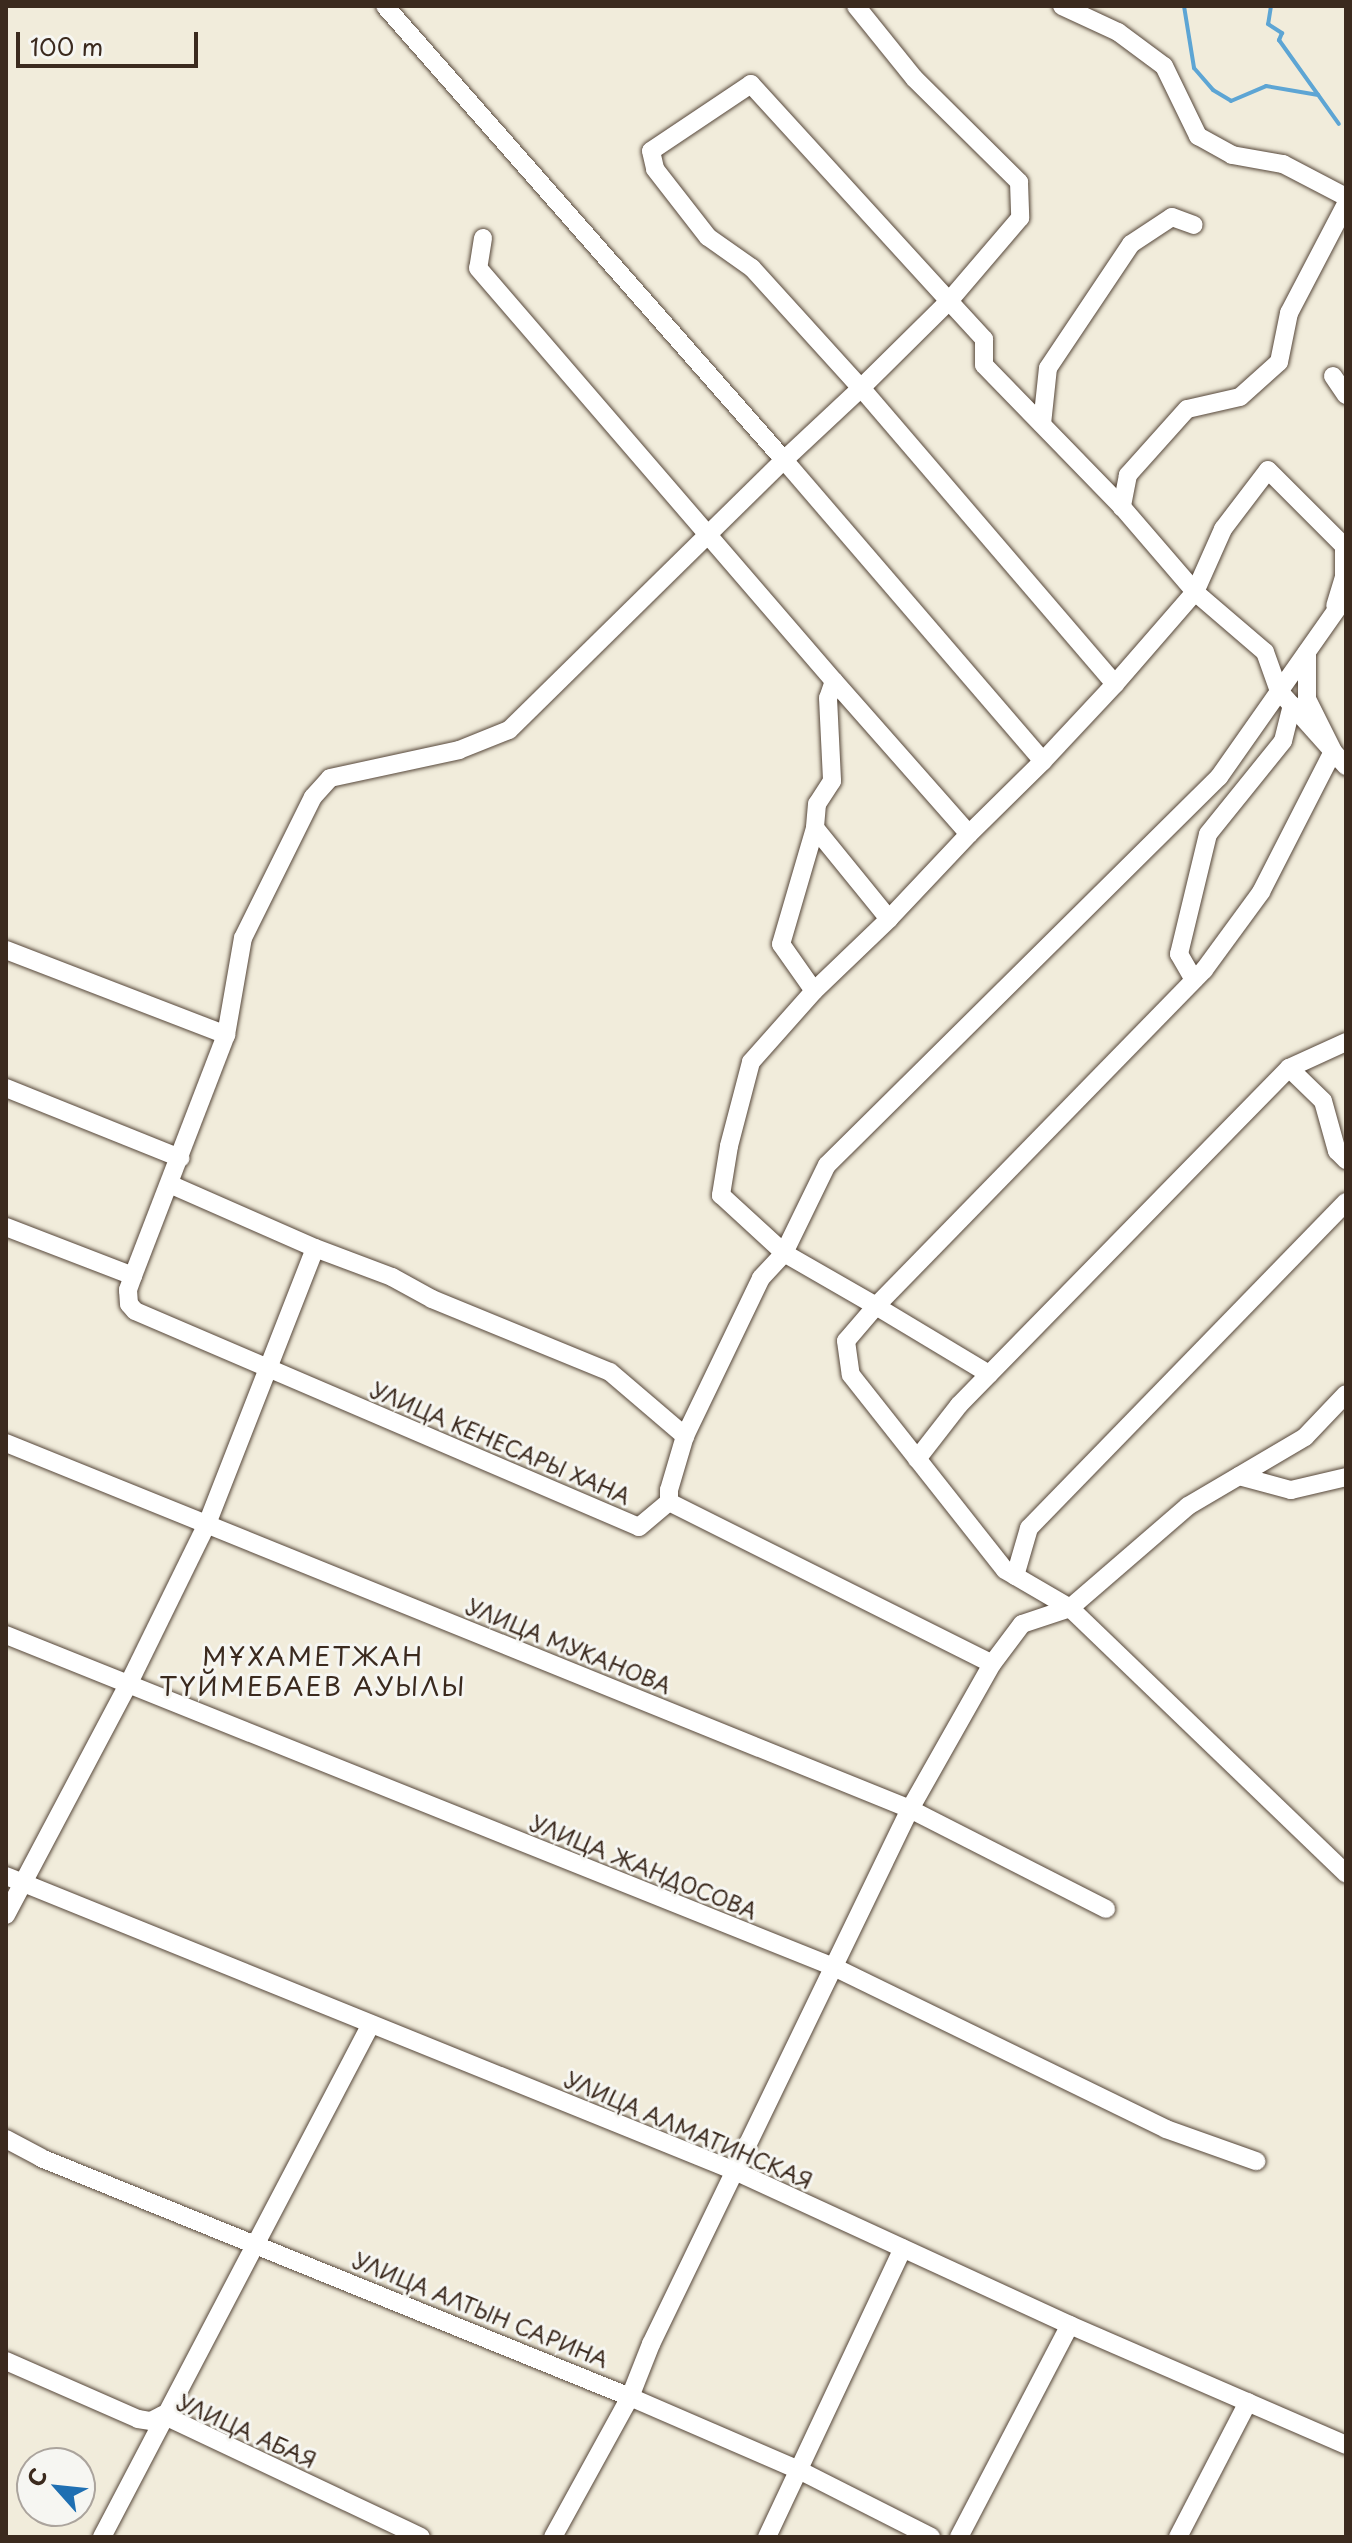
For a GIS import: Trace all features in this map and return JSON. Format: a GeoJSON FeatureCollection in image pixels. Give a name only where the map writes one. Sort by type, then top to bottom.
{"type":"FeatureCollection","features":[{"type":"Feature","properties":{"kind":"street"},"geometry":{"type":"LineString","coordinates":[[385,6],[784,460],[1043,761]]}},
{"type":"Feature","properties":{"kind":"street"},"geometry":{"type":"LineString","coordinates":[[6,1227],[133,1276],[226,1035],[243,938],[313,797],[330,778],[459,750],[509,730],[949,301],[1020,218],[1019,182],[914,78],[856,6]]}},
{"type":"Feature","properties":{"kind":"street"},"geometry":{"type":"LineString","coordinates":[[1062,6],[1118,32],[1164,66],[1198,136],[1232,155],[1283,164],[1346,197]]}},
{"type":"Feature","properties":{"kind":"street"},"geometry":{"type":"LineString","coordinates":[[1115,684],[861,388],[752,268],[708,237],[655,169],[651,151],[751,84],[984,339],[984,365],[1122,507],[1195,592],[1265,652],[1279,691],[1346,766]]}},
{"type":"Feature","properties":{"kind":"street"},"geometry":{"type":"LineString","coordinates":[[1122,507],[1128,475],[1187,409],[1240,397],[1279,362],[1289,313],[1346,204]]}},
{"type":"Feature","properties":{"kind":"street"},"geometry":{"type":"LineString","coordinates":[[1042,424],[1048,368],[1131,244],[1172,217],[1194,225]]}},
{"type":"Feature","properties":{"kind":"street"},"geometry":{"type":"LineString","coordinates":[[483,238],[478,268],[969,834]]}},
{"type":"Feature","properties":{"kind":"street"},"geometry":{"type":"LineString","coordinates":[[1333,376],[1346,395]]}},
{"type":"Feature","properties":{"kind":"street"},"geometry":{"type":"LineString","coordinates":[[989,1374],[784,1253],[721,1195],[729,1146],[751,1062],[814,991],[889,919],[1115,684],[1195,592],[1223,529],[1268,470],[1344,546],[1344,577],[1331,617]]}},
{"type":"Feature","properties":{"kind":"street"},"geometry":{"type":"LineString","coordinates":[[992,1664],[669,1502],[669,1490],[685,1436],[761,1278],[784,1253],[827,1165],[1219,777],[1346,596]]}},
{"type":"Feature","properties":{"kind":"street"},"geometry":{"type":"LineString","coordinates":[[1307,652],[1307,699],[1333,751]]}},
{"type":"Feature","properties":{"kind":"street"},"geometry":{"type":"LineString","coordinates":[[814,991],[781,944],[815,828],[817,804],[832,781],[828,698],[834,681]]}},
{"type":"Feature","properties":{"kind":"street"},"geometry":{"type":"LineString","coordinates":[[1194,980],[1179,954],[1208,834],[1283,741],[1292,705]]}},
{"type":"Feature","properties":{"kind":"street"},"geometry":{"type":"LineString","coordinates":[[1333,751],[1261,892],[1194,980],[876,1306],[846,1341],[851,1375],[1005,1570],[1070,1608],[1344,1870]]}},
{"type":"Feature","properties":{"kind":"street"},"geometry":{"type":"LineString","coordinates":[[815,828],[889,919]]}},
{"type":"Feature","properties":{"kind":"street"},"geometry":{"type":"LineString","coordinates":[[6,950],[226,1035]]}},
{"type":"Feature","properties":{"kind":"street"},"geometry":{"type":"LineString","coordinates":[[917,1459],[959,1405],[1289,1068],[1346,1042]]}},
{"type":"Feature","properties":{"kind":"street"},"geometry":{"type":"LineString","coordinates":[[1289,1068],[1323,1101],[1337,1151],[1346,1160]]}},
{"type":"Feature","properties":{"kind":"street"},"geometry":{"type":"LineString","coordinates":[[6,1088],[180,1158]]}},
{"type":"Feature","properties":{"kind":"street"},"geometry":{"type":"LineString","coordinates":[[169,1184],[315,1248],[392,1277],[432,1299],[610,1372],[685,1436]]}},
{"type":"Feature","properties":{"kind":"street"},"geometry":{"type":"LineString","coordinates":[[1015,1576],[1029,1528],[1346,1202]]}},
{"type":"Feature","properties":{"kind":"street"},"geometry":{"type":"LineString","coordinates":[[6,1915],[13,1879],[128,1685],[207,1524],[315,1248]]}},
{"type":"Feature","properties":{"kind":"street","name":"УЛИЦА КЕНЕСАРЫ ХАНА"},"geometry":{"type":"LineString","coordinates":[[133,1276],[128,1290],[129,1304],[135,1311],[639,1527],[669,1502]]}},
{"type":"Feature","properties":{"kind":"street"},"geometry":{"type":"LineString","coordinates":[[553,2537],[630,2397],[910,1809],[992,1664],[1022,1624],[1070,1608],[1188,1506],[1305,1437],[1346,1394]]}},
{"type":"Feature","properties":{"kind":"street","name":"УЛИЦА МУКАНОВА"},"geometry":{"type":"LineString","coordinates":[[6,1443],[910,1809],[1106,1909]]}},
{"type":"Feature","properties":{"kind":"street"},"geometry":{"type":"LineString","coordinates":[[1239,1476],[1291,1490],[1346,1477]]}},
{"type":"Feature","properties":{"kind":"street","name":"УЛИЦА ЖАНДОСОВА"},"geometry":{"type":"LineString","coordinates":[[6,1635],[834,1967],[1166,2129],[1256,2161]]}},
{"type":"Feature","properties":{"kind":"street","name":"УЛИЦА АЛМАТИНСКАЯ"},"geometry":{"type":"LineString","coordinates":[[13,1879],[735,2171],[1070,2325],[1346,2445]]}},
{"type":"Feature","properties":{"kind":"street"},"geometry":{"type":"LineString","coordinates":[[102,2537],[163,2415],[371,2024]]}},
{"type":"Feature","properties":{"kind":"street","name":"УЛИЦА АЛТЫН САРИНА"},"geometry":{"type":"LineString","coordinates":[[6,2139],[41,2158],[630,2397],[801,2471],[931,2537]]}},
{"type":"Feature","properties":{"kind":"street"},"geometry":{"type":"LineString","coordinates":[[767,2537],[801,2471],[903,2248]]}},
{"type":"Feature","properties":{"kind":"street"},"geometry":{"type":"LineString","coordinates":[[959,2537],[1070,2325]]}},
{"type":"Feature","properties":{"kind":"street","name":"УЛИЦА АБАЯ"},"geometry":{"type":"LineString","coordinates":[[6,2361],[138,2419],[151,2421],[163,2415],[421,2537]]}},
{"type":"Feature","properties":{"kind":"street"},"geometry":{"type":"LineString","coordinates":[[1178,2537],[1248,2402]]}},
{"type":"Feature","properties":{"kind":"waterway"},"geometry":{"type":"LineString","coordinates":[[1184,6],[1194,68],[1213,90],[1231,101],[1266,86],[1318,95]]}},
{"type":"Feature","properties":{"kind":"waterway"},"geometry":{"type":"LineString","coordinates":[[1271,6],[1268,24],[1282,33],[1279,40],[1339,124]]}},
{"type":"Feature","properties":{"kind":"district","name":"МҰХАМЕТЖАН ТҮЙМЕБАЕВ АУЫЛЫ"},"geometry":{"type":"Point","coordinates":[313,1671]}}]}
